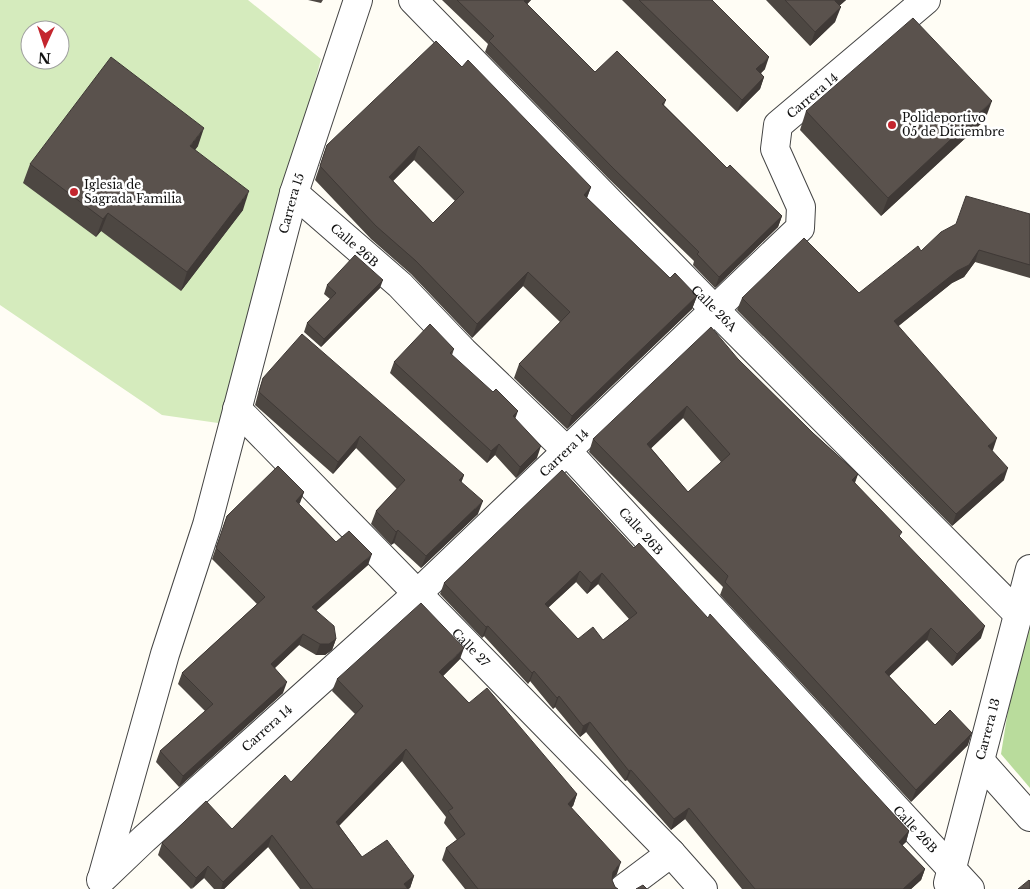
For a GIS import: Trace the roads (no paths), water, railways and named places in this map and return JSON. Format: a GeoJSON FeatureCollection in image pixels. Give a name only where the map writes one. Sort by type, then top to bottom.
{"type":"FeatureCollection","features":[{"type":"Feature","properties":{"kind":"street","name":"Carrera 15"},"geometry":{"type":"LineString","coordinates":[[100,885],[165,654],[207,525],[294,193],[358,0]]}},
{"type":"Feature","properties":{"kind":"street","name":"Calle 26A"},"geometry":{"type":"LineString","coordinates":[[413,0],[714,309],[1018,614]]}},
{"type":"Feature","properties":{"kind":"street","name":"Carrera 14"},"geometry":{"type":"LineString","coordinates":[[100,885],[144,838],[418,593],[800,228],[800,206],[775,149],[778,125],[926,0]]}},
{"type":"Feature","properties":{"kind":"street","name":"Calle 26B"},"geometry":{"type":"LineString","coordinates":[[294,193],[400,285],[463,351],[566,450],[949,879],[970,889]]}},
{"type":"Feature","properties":{"kind":"street","name":"Calle 27"},"geometry":{"type":"LineString","coordinates":[[237,409],[671,853],[703,889]]}},
{"type":"Feature","properties":{"kind":"street","name":"Carrera 13"},"geometry":{"type":"LineString","coordinates":[[949,879],[1030,569]]}},
{"type":"Feature","properties":{"kind":"street"},"geometry":{"type":"LineString","coordinates":[[981,762],[1030,817]]}},
{"type":"Feature","properties":{"kind":"street"},"geometry":{"type":"LineString","coordinates":[[623,889],[671,853]]}},
{"type":"Feature","properties":{"kind":"place","name":"Polideportivo 05 de Diciembre"},"geometry":{"type":"Point","coordinates":[892,125]}},
{"type":"Feature","properties":{"kind":"place","name":"Iglesia de Sagrada Familia"},"geometry":{"type":"Point","coordinates":[74,192]}}]}
